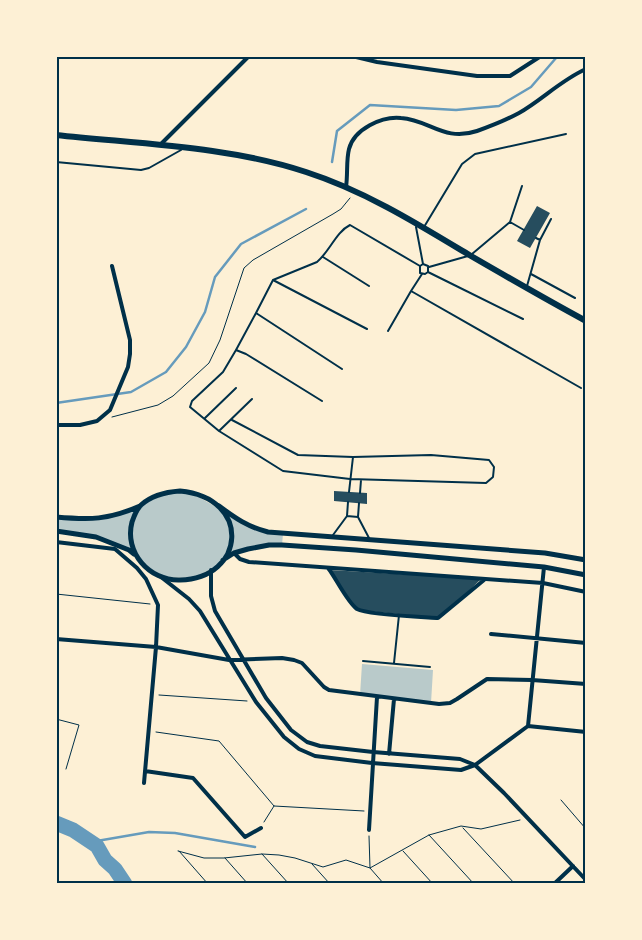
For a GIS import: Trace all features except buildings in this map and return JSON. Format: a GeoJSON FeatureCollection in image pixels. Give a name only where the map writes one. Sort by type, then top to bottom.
{"type":"FeatureCollection","features":[{"type":"Feature","properties":{"kind":"highway"},"geometry":{"type":"LineString","coordinates":[[56,135],[242,156],[301,170],[346,186],[415,222],[526,288],[586,321]]}},
{"type":"Feature","properties":{"kind":"main road"},"geometry":{"type":"LineString","coordinates":[[56,516],[97,519],[121,514],[159,495],[180,491],[201,495],[238,520],[257,529],[283,534],[369,538],[545,553],[586,560]]}},
{"type":"Feature","properties":{"kind":"main road"},"geometry":{"type":"LineString","coordinates":[[136,555],[132,543],[131,530],[134,517],[140,506]]}},
{"type":"Feature","properties":{"kind":"main road"},"geometry":{"type":"LineString","coordinates":[[219,506],[228,517],[232,531],[231,544],[222,560]]}},
{"type":"Feature","properties":{"kind":"main road"},"geometry":{"type":"LineString","coordinates":[[56,531],[96,537],[129,550],[136,555],[146,568],[160,577],[173,580],[199,576],[234,554],[259,546],[282,545],[544,567],[586,575]]}},
{"type":"Feature","properties":{"kind":"street"},"geometry":{"type":"LineString","coordinates":[[160,146],[249,56]]}},
{"type":"Feature","properties":{"kind":"street"},"geometry":{"type":"LineString","coordinates":[[352,56],[377,62],[477,76],[510,76],[541,56]]}},
{"type":"Feature","properties":{"kind":"street"},"geometry":{"type":"LineString","coordinates":[[346,186],[349,148],[358,132],[366,127],[399,117],[410,119],[444,133],[458,134],[476,131],[519,113],[586,69]]}},
{"type":"Feature","properties":{"kind":"street"},"geometry":{"type":"LineString","coordinates":[[56,425],[80,425],[97,421],[110,410],[128,367],[130,340],[112,266]]}},
{"type":"Feature","properties":{"kind":"street"},"geometry":{"type":"LineString","coordinates":[[56,542],[115,549],[137,568],[146,579],[158,605],[144,783]]}},
{"type":"Feature","properties":{"kind":"street"},"geometry":{"type":"LineString","coordinates":[[234,554],[240,559],[249,562],[543,583],[586,592]]}},
{"type":"Feature","properties":{"kind":"street"},"geometry":{"type":"LineString","coordinates":[[528,726],[544,567]]}},
{"type":"Feature","properties":{"kind":"street"},"geometry":{"type":"LineString","coordinates":[[328,568],[358,610],[399,616],[438,618],[484,580]]}},
{"type":"Feature","properties":{"kind":"street"},"geometry":{"type":"LineString","coordinates":[[211,570],[212,605],[266,698],[291,730],[307,742],[320,746],[389,754],[460,759],[476,765],[586,880]]}},
{"type":"Feature","properties":{"kind":"street"},"geometry":{"type":"LineString","coordinates":[[160,577],[189,599],[200,611],[256,702],[284,737],[314,756],[461,770],[476,765],[528,726],[586,732]]}},
{"type":"Feature","properties":{"kind":"street"},"geometry":{"type":"LineString","coordinates":[[491,634],[586,643]]}},
{"type":"Feature","properties":{"kind":"street"},"geometry":{"type":"LineString","coordinates":[[56,639],[156,647],[230,660],[282,658],[294,660],[302,664],[329,690],[439,704],[450,703],[488,679],[586,684]]}},
{"type":"Feature","properties":{"kind":"street"},"geometry":{"type":"LineString","coordinates":[[369,830],[377,697]]}},
{"type":"Feature","properties":{"kind":"street"},"geometry":{"type":"LineString","coordinates":[[389,754],[394,699]]}},
{"type":"Feature","properties":{"kind":"street"},"geometry":{"type":"LineString","coordinates":[[284,737],[291,730]]}},
{"type":"Feature","properties":{"kind":"street"},"geometry":{"type":"LineString","coordinates":[[145,771],[193,778],[245,837],[261,828]]}},
{"type":"Feature","properties":{"kind":"street"},"geometry":{"type":"LineString","coordinates":[[554,884],[573,866]]}},
{"type":"Feature","properties":{"kind":"lane"},"geometry":{"type":"LineString","coordinates":[[424,227],[462,164],[475,154],[566,134]]}},
{"type":"Feature","properties":{"kind":"lane"},"geometry":{"type":"LineString","coordinates":[[56,162],[141,170],[157,164],[184,148]]}},
{"type":"Feature","properties":{"kind":"lane"},"geometry":{"type":"LineString","coordinates":[[429,268],[471,256],[510,222],[522,186]]}},
{"type":"Feature","properties":{"kind":"lane"},"geometry":{"type":"LineString","coordinates":[[526,288],[540,240],[552,219]]}},
{"type":"Feature","properties":{"kind":"lane"},"geometry":{"type":"LineString","coordinates":[[415,222],[424,264],[429,268]]}},
{"type":"Feature","properties":{"kind":"lane"},"geometry":{"type":"LineString","coordinates":[[510,222],[524,230]]}},
{"type":"Feature","properties":{"kind":"lane"},"geometry":{"type":"LineString","coordinates":[[232,420],[298,455],[353,457],[432,454],[489,460],[494,467],[493,477],[486,484],[350,480],[283,470],[219,431],[190,407],[192,401],[223,372],[273,280],[317,262],[323,257],[344,228],[350,225],[420,266]]}},
{"type":"Feature","properties":{"kind":"lane"},"geometry":{"type":"LineString","coordinates":[[536,238],[540,240]]}},
{"type":"Feature","properties":{"kind":"lane"},"geometry":{"type":"LineString","coordinates":[[323,257],[369,286]]}},
{"type":"Feature","properties":{"kind":"lane"},"geometry":{"type":"LineString","coordinates":[[420,266],[424,264]]}},
{"type":"Feature","properties":{"kind":"lane"},"geometry":{"type":"LineString","coordinates":[[420,266],[419,271],[422,274]]}},
{"type":"Feature","properties":{"kind":"lane"},"geometry":{"type":"LineString","coordinates":[[428,272],[429,268]]}},
{"type":"Feature","properties":{"kind":"lane"},"geometry":{"type":"LineString","coordinates":[[388,331],[422,274],[428,272],[523,319]]}},
{"type":"Feature","properties":{"kind":"lane"},"geometry":{"type":"LineString","coordinates":[[531,274],[575,298]]}},
{"type":"Feature","properties":{"kind":"lane"},"geometry":{"type":"LineString","coordinates":[[273,280],[367,329]]}},
{"type":"Feature","properties":{"kind":"lane"},"geometry":{"type":"LineString","coordinates":[[411,291],[581,388]]}},
{"type":"Feature","properties":{"kind":"lane"},"geometry":{"type":"LineString","coordinates":[[256,313],[342,370]]}},
{"type":"Feature","properties":{"kind":"lane"},"geometry":{"type":"LineString","coordinates":[[236,350],[246,354],[322,400]]}},
{"type":"Feature","properties":{"kind":"lane"},"geometry":{"type":"LineString","coordinates":[[205,418],[236,388]]}},
{"type":"Feature","properties":{"kind":"lane"},"geometry":{"type":"LineString","coordinates":[[219,431],[252,400]]}},
{"type":"Feature","properties":{"kind":"lane"},"geometry":{"type":"LineString","coordinates":[[349,492],[353,457]]}},
{"type":"Feature","properties":{"kind":"lane"},"geometry":{"type":"LineString","coordinates":[[360,480],[360,493]]}},
{"type":"Feature","properties":{"kind":"lane"},"geometry":{"type":"LineString","coordinates":[[332,536],[347,516],[348,502]]}},
{"type":"Feature","properties":{"kind":"lane"},"geometry":{"type":"LineString","coordinates":[[359,503],[358,517],[369,538]]}},
{"type":"Feature","properties":{"kind":"lane"},"geometry":{"type":"LineString","coordinates":[[347,516],[358,517]]}},
{"type":"Feature","properties":{"kind":"lane"},"geometry":{"type":"LineString","coordinates":[[394,664],[399,616]]}},
{"type":"Feature","properties":{"kind":"lane"},"geometry":{"type":"LineString","coordinates":[[362,661],[430,667]]}},
{"type":"Feature","properties":{"kind":"path"},"geometry":{"type":"LineString","coordinates":[[97,421],[158,405],[173,396],[209,363],[220,340],[244,268],[267,252],[332,214],[348,202]]}},
{"type":"Feature","properties":{"kind":"path"},"geometry":{"type":"LineString","coordinates":[[56,594],[158,605]]}},
{"type":"Feature","properties":{"kind":"path"},"geometry":{"type":"LineString","coordinates":[[151,694],[256,702]]}},
{"type":"Feature","properties":{"kind":"path"},"geometry":{"type":"LineString","coordinates":[[56,719],[79,724],[66,770]]}},
{"type":"Feature","properties":{"kind":"path"},"geometry":{"type":"LineString","coordinates":[[148,731],[219,741],[274,806],[370,811]]}},
{"type":"Feature","properties":{"kind":"path"},"geometry":{"type":"LineString","coordinates":[[561,800],[586,829]]}},
{"type":"Feature","properties":{"kind":"path"},"geometry":{"type":"LineString","coordinates":[[261,828],[274,806]]}},
{"type":"Feature","properties":{"kind":"path"},"geometry":{"type":"LineString","coordinates":[[370,868],[429,835],[461,826],[481,829],[511,821],[528,819]]}},
{"type":"Feature","properties":{"kind":"path"},"geometry":{"type":"LineString","coordinates":[[461,826],[515,884]]}},
{"type":"Feature","properties":{"kind":"path"},"geometry":{"type":"LineString","coordinates":[[369,830],[370,868]]}},
{"type":"Feature","properties":{"kind":"path"},"geometry":{"type":"LineString","coordinates":[[429,835],[474,884]]}},
{"type":"Feature","properties":{"kind":"path"},"geometry":{"type":"LineString","coordinates":[[402,850],[433,884]]}},
{"type":"Feature","properties":{"kind":"path"},"geometry":{"type":"LineString","coordinates":[[208,884],[178,851],[204,858],[262,854],[295,858],[323,868],[346,860],[370,868],[384,884]]}},
{"type":"Feature","properties":{"kind":"path"},"geometry":{"type":"LineString","coordinates":[[262,854],[289,884]]}},
{"type":"Feature","properties":{"kind":"path"},"geometry":{"type":"LineString","coordinates":[[224,858],[248,884]]}},
{"type":"Feature","properties":{"kind":"path"},"geometry":{"type":"LineString","coordinates":[[311,863],[330,884]]}},
{"type":"Feature","properties":{"kind":"shaded area"},"geometry":{"type":"Polygon","coordinates":[[[190,492],[249,526],[283,534],[282,545],[234,553],[217,566],[193,578],[160,577],[136,555],[106,541],[56,531],[56,517],[88,519],[121,514],[159,495],[190,492]]]}},
{"type":"Feature","properties":{"kind":"shaded area"},"geometry":{"type":"Polygon","coordinates":[[[362,664],[433,670],[431,703],[360,695],[362,664]]]}},
{"type":"Feature","properties":{"kind":"waterway"},"geometry":{"type":"LineString","coordinates":[[332,162],[337,131],[370,105],[456,110],[499,106],[531,87],[556,58],[561,56]]}},
{"type":"Feature","properties":{"kind":"waterway"},"geometry":{"type":"LineString","coordinates":[[56,403],[131,392],[166,372],[186,347],[205,312],[215,277],[241,244],[306,209]]}},
{"type":"Feature","properties":{"kind":"waterway"},"geometry":{"type":"LineString","coordinates":[[56,823],[73,830],[97,846],[105,860],[115,869],[125,884]]}},
{"type":"Feature","properties":{"kind":"waterway"},"geometry":{"type":"LineString","coordinates":[[91,842],[149,832],[175,833],[255,847]]}}]}
